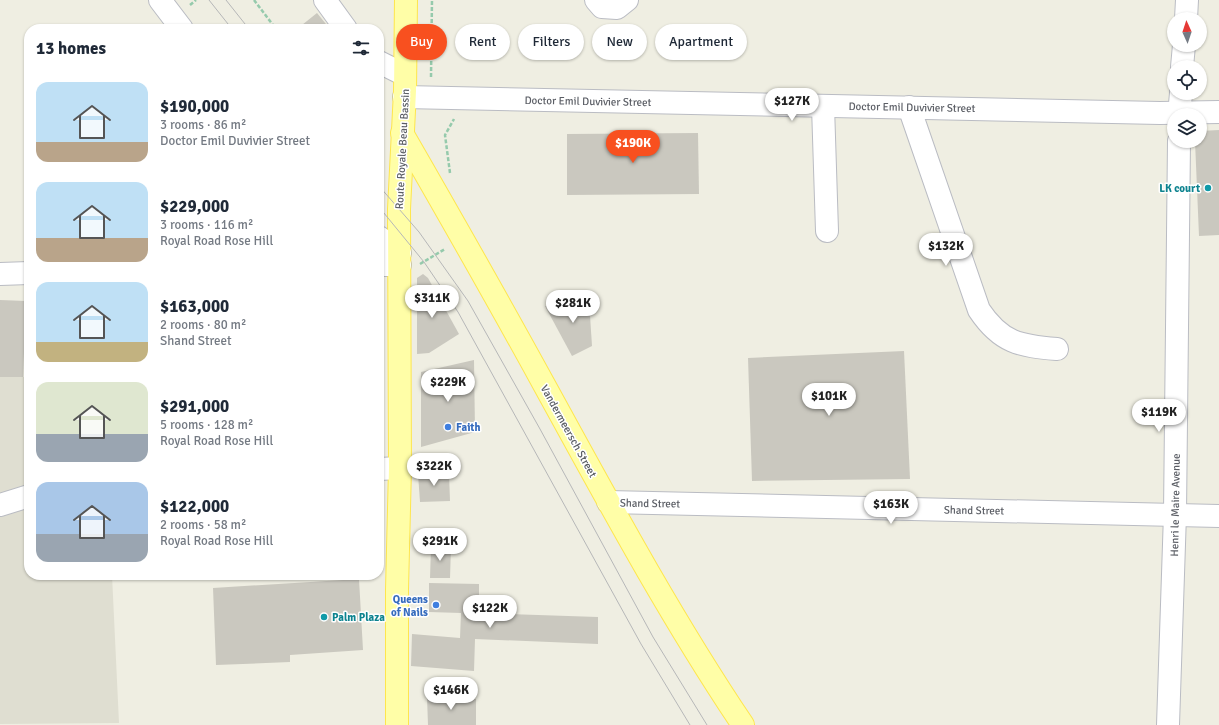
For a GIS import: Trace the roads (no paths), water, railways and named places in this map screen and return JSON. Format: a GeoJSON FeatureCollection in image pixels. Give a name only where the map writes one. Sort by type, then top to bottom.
{"type":"FeatureCollection","features":[{"type":"Feature","properties":{"kind":"main road","name":"Route Royale Beau Bassin"},"geometry":{"type":"LineString","coordinates":[[397,725],[396,590],[400,468],[400,298],[393,261],[399,209],[405,75],[406,0]]}},
{"type":"Feature","properties":{"kind":"main road","name":"Vandermeersch Street"},"geometry":{"type":"LineString","coordinates":[[402,133],[470,250],[608,502],[712,679],[743,725]]}},
{"type":"Feature","properties":{"kind":"street"},"geometry":{"type":"LineString","coordinates":[[160,0],[178,24]]}},
{"type":"Feature","properties":{"kind":"street"},"geometry":{"type":"LineString","coordinates":[[325,0],[342,24]]}},
{"type":"Feature","properties":{"kind":"street"},"geometry":{"type":"LineString","coordinates":[[596,0],[602,7],[618,8],[627,0]]}},
{"type":"Feature","properties":{"kind":"street"},"geometry":{"type":"LineString","coordinates":[[1186,12],[1187,0]]}},
{"type":"Feature","properties":{"kind":"street"},"geometry":{"type":"LineString","coordinates":[[384,64],[405,75]]}},
{"type":"Feature","properties":{"kind":"street","name":"Doctor Emil Duvivier Street"},"geometry":{"type":"LineString","coordinates":[[404,97],[823,106],[1180,107],[1219,112]]}},
{"type":"Feature","properties":{"kind":"street"},"geometry":{"type":"LineString","coordinates":[[823,106],[827,231]]}},
{"type":"Feature","properties":{"kind":"street"},"geometry":{"type":"LineString","coordinates":[[909,107],[978,310],[989,325],[1005,337],[1026,346],[1057,349]]}},
{"type":"Feature","properties":{"kind":"street","name":"Henri le Maire Avenue"},"geometry":{"type":"LineString","coordinates":[[1168,725],[1175,514],[1179,148]]}},
{"type":"Feature","properties":{"kind":"street"},"geometry":{"type":"LineString","coordinates":[[384,246],[393,261]]}},
{"type":"Feature","properties":{"kind":"street"},"geometry":{"type":"LineString","coordinates":[[0,274],[24,273]]}},
{"type":"Feature","properties":{"kind":"street"},"geometry":{"type":"LineString","coordinates":[[384,469],[400,468]]}},
{"type":"Feature","properties":{"kind":"street"},"geometry":{"type":"LineString","coordinates":[[0,505],[24,498]]}},
{"type":"Feature","properties":{"kind":"street","name":"Shand Street"},"geometry":{"type":"LineString","coordinates":[[608,502],[1219,516]]}},
{"type":"Feature","properties":{"kind":"tram line"},"geometry":{"type":"LineString","coordinates":[[209,0],[228,24]]}},
{"type":"Feature","properties":{"kind":"tram line"},"geometry":{"type":"LineString","coordinates":[[226,0],[245,24]]}},
{"type":"Feature","properties":{"kind":"tram line"},"geometry":{"type":"LineString","coordinates":[[384,192],[419,232],[468,301],[540,429],[653,637],[707,725]]}},
{"type":"Feature","properties":{"kind":"tram line"},"geometry":{"type":"LineString","coordinates":[[384,213],[424,262],[458,312],[641,644],[690,725]]}},
{"type":"Feature","properties":{"kind":"place","name":"LK court"},"geometry":{"type":"Point","coordinates":[1208,188]}},
{"type":"Feature","properties":{"kind":"place","name":"Faith"},"geometry":{"type":"Point","coordinates":[448,427]}},
{"type":"Feature","properties":{"kind":"place","name":"Queens of Nails"},"geometry":{"type":"Point","coordinates":[436,605]}},
{"type":"Feature","properties":{"kind":"place","name":"Palm Plaza"},"geometry":{"type":"Point","coordinates":[324,617]}}]}
